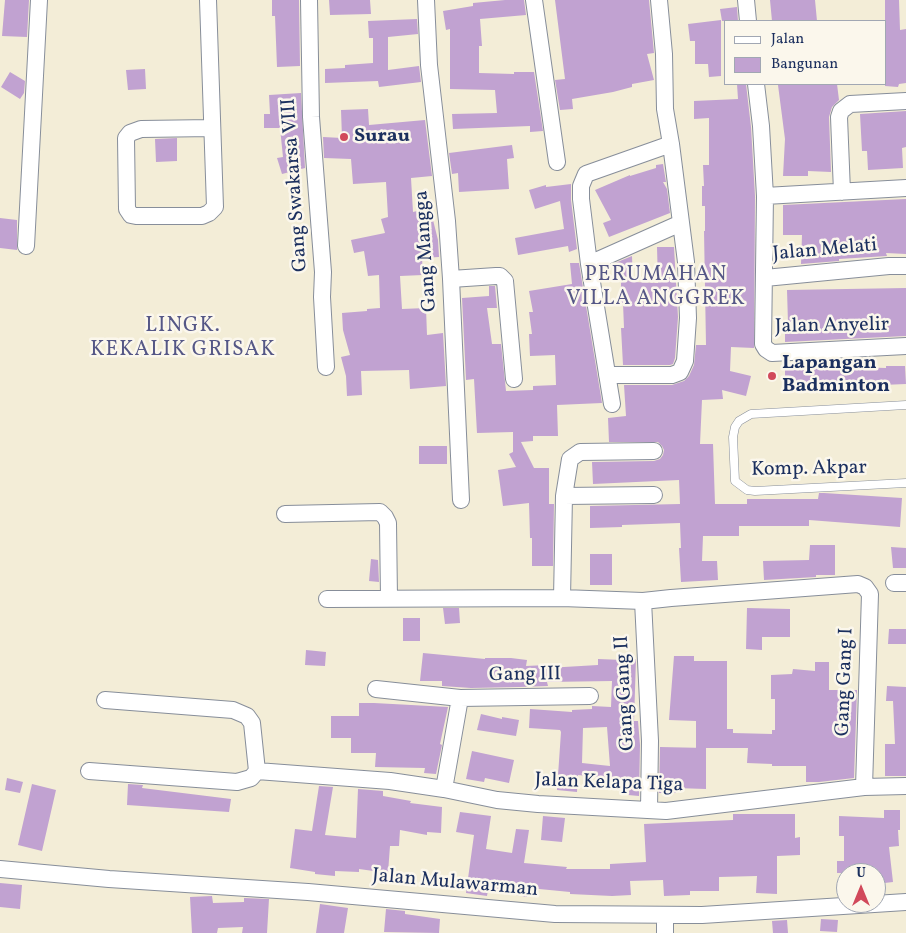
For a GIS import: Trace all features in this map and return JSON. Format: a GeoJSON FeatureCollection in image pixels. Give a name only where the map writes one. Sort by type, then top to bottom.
{"type":"FeatureCollection","features":[{"type":"Feature","properties":{"kind":"street"},"geometry":{"type":"LineString","coordinates":[[26,246],[39,0]]}},
{"type":"Feature","properties":{"kind":"street"},"geometry":{"type":"LineString","coordinates":[[208,0],[215,207],[209,213],[202,216],[136,216],[131,214],[127,209],[126,138],[130,133],[141,129],[212,128]]}},
{"type":"Feature","properties":{"kind":"street","name":"Gang Swakarsa VIII"},"geometry":{"type":"LineString","coordinates":[[309,0],[311,117],[323,272],[322,297],[326,367]]}},
{"type":"Feature","properties":{"kind":"street","name":"Gang Mangga"},"geometry":{"type":"LineString","coordinates":[[426,0],[429,65],[447,220],[461,500]]}},
{"type":"Feature","properties":{"kind":"street"},"geometry":{"type":"LineString","coordinates":[[534,0],[558,162]]}},
{"type":"Feature","properties":{"kind":"street"},"geometry":{"type":"LineString","coordinates":[[607,375],[672,375],[680,372],[683,367],[686,351],[688,318],[686,262],[665,109],[664,54],[660,0]]}},
{"type":"Feature","properties":{"kind":"street"},"geometry":{"type":"LineString","coordinates":[[746,0],[748,20]]}},
{"type":"Feature","properties":{"kind":"street"},"geometry":{"type":"LineString","coordinates":[[756,85],[762,126],[765,196],[765,278]]}},
{"type":"Feature","properties":{"kind":"street"},"geometry":{"type":"LineString","coordinates":[[842,192],[839,117],[841,111],[850,104],[906,101]]}},
{"type":"Feature","properties":{"kind":"street"},"geometry":{"type":"LineString","coordinates":[[612,404],[589,264],[581,186],[586,174],[671,144]]}},
{"type":"Feature","properties":{"kind":"street"},"geometry":{"type":"LineString","coordinates":[[765,196],[906,188]]}},
{"type":"Feature","properties":{"kind":"street"},"geometry":{"type":"LineString","coordinates":[[589,264],[681,223]]}},
{"type":"Feature","properties":{"kind":"street","name":"Jalan Melati"},"geometry":{"type":"LineString","coordinates":[[765,278],[906,266]]}},
{"type":"Feature","properties":{"kind":"street"},"geometry":{"type":"LineString","coordinates":[[451,279],[500,276],[505,281],[514,379]]}},
{"type":"Feature","properties":{"kind":"street","name":"Jalan Anyelir"},"geometry":{"type":"LineString","coordinates":[[765,278],[762,344],[772,353],[906,346]]}},
{"type":"Feature","properties":{"kind":"street"},"geometry":{"type":"LineString","coordinates":[[562,598],[564,496],[568,462],[575,454],[580,452],[654,451]]}},
{"type":"Feature","properties":{"kind":"street"},"geometry":{"type":"LineString","coordinates":[[564,496],[654,495]]}},
{"type":"Feature","properties":{"kind":"street"},"geometry":{"type":"LineString","coordinates":[[284,514],[380,512],[388,523],[389,598]]}},
{"type":"Feature","properties":{"kind":"street","name":"Gang Gang I"},"geometry":{"type":"LineString","coordinates":[[643,601],[858,584],[865,587],[870,594],[864,787]]}},
{"type":"Feature","properties":{"kind":"street"},"geometry":{"type":"LineString","coordinates":[[327,600],[562,598],[643,601]]}},
{"type":"Feature","properties":{"kind":"street","name":"Gang Gang II"},"geometry":{"type":"LineString","coordinates":[[643,601],[650,740],[650,810]]}},
{"type":"Feature","properties":{"kind":"street","name":"Gang III"},"geometry":{"type":"LineString","coordinates":[[376,689],[460,698],[590,696]]}},
{"type":"Feature","properties":{"kind":"street"},"geometry":{"type":"LineString","coordinates":[[444,789],[460,698]]}},
{"type":"Feature","properties":{"kind":"street"},"geometry":{"type":"LineString","coordinates":[[89,771],[238,782],[252,778],[257,770],[252,723],[247,716],[233,710],[105,700]]}},
{"type":"Feature","properties":{"kind":"street","name":"Jalan Kelapa Tiga"},"geometry":{"type":"LineString","coordinates":[[257,770],[390,781],[444,789],[497,800],[666,811],[864,787],[906,786]]}},
{"type":"Feature","properties":{"kind":"street","name":"Jalan Mulawarman"},"geometry":{"type":"LineString","coordinates":[[0,869],[108,879],[308,892],[533,913],[702,916],[906,902]]}},
{"type":"Feature","properties":{"kind":"street"},"geometry":{"type":"LineString","coordinates":[[665,915],[665,933]]}},
{"type":"Feature","properties":{"kind":"lane","name":"Komp. Akpar"},"geometry":{"type":"LineString","coordinates":[[906,405],[751,414],[739,421],[735,427],[733,437],[735,481],[747,490],[906,483]]}},
{"type":"Feature","properties":{"kind":"building"},"geometry":{"type":"Polygon","coordinates":[[[5,0],[29,0],[27,37],[2,36],[5,0]]]}},
{"type":"Feature","properties":{"kind":"building"},"geometry":{"type":"Polygon","coordinates":[[[272,0],[299,0],[300,66],[277,67],[275,16],[272,16],[272,0]]]}},
{"type":"Feature","properties":{"kind":"building"},"geometry":{"type":"Polygon","coordinates":[[[329,0],[370,0],[371,14],[330,15],[329,0]]]}},
{"type":"Feature","properties":{"kind":"building"},"geometry":{"type":"Polygon","coordinates":[[[524,0],[526,15],[480,19],[482,46],[479,46],[479,73],[514,74],[514,72],[534,72],[543,131],[530,132],[530,126],[453,129],[452,114],[497,113],[495,90],[450,89],[450,29],[446,30],[443,11],[473,6],[473,3],[524,0]]]}},
{"type":"Feature","properties":{"kind":"building"},"geometry":{"type":"Polygon","coordinates":[[[555,0],[649,0],[654,53],[647,54],[654,80],[632,84],[632,87],[613,92],[572,99],[573,109],[560,110],[555,80],[565,79],[555,0]]]}},
{"type":"Feature","properties":{"kind":"building"},"geometry":{"type":"Polygon","coordinates":[[[770,0],[815,0],[817,20],[772,20],[770,0]]]}},
{"type":"Feature","properties":{"kind":"building"},"geometry":{"type":"Polygon","coordinates":[[[885,0],[899,0],[900,30],[906,29],[906,83],[899,84],[898,87],[885,86],[885,0]]]}},
{"type":"Feature","properties":{"kind":"building"},"geometry":{"type":"Polygon","coordinates":[[[737,7],[738,20],[722,21],[720,9],[737,7]]]}},
{"type":"Feature","properties":{"kind":"building"},"geometry":{"type":"Polygon","coordinates":[[[417,19],[418,34],[388,37],[388,70],[419,66],[421,82],[379,87],[378,81],[325,83],[325,69],[373,63],[373,38],[369,38],[368,21],[417,19]]]}},
{"type":"Feature","properties":{"kind":"building"},"geometry":{"type":"Polygon","coordinates":[[[721,20],[721,76],[709,77],[708,64],[695,64],[695,41],[690,41],[688,24],[721,20]]]}},
{"type":"Feature","properties":{"kind":"building"},"geometry":{"type":"Polygon","coordinates":[[[145,69],[146,89],[128,90],[126,70],[145,69]]]}},
{"type":"Feature","properties":{"kind":"building"},"geometry":{"type":"Polygon","coordinates":[[[10,72],[25,81],[24,93],[20,99],[1,87],[10,72]]]}},
{"type":"Feature","properties":{"kind":"building"},"geometry":{"type":"Polygon","coordinates":[[[737,85],[746,85],[751,127],[755,196],[754,348],[731,347],[730,371],[751,376],[746,396],[722,390],[723,399],[702,400],[700,444],[713,444],[715,504],[747,504],[747,499],[818,499],[819,493],[902,498],[900,527],[809,520],[809,526],[739,526],[739,536],[703,536],[702,561],[717,561],[718,580],[681,582],[680,523],[590,528],[590,506],[680,504],[679,480],[593,484],[592,462],[654,461],[660,459],[663,455],[664,450],[658,442],[609,442],[608,418],[626,416],[624,385],[672,385],[684,381],[689,376],[694,365],[696,345],[706,345],[705,206],[702,206],[702,186],[704,186],[703,165],[709,165],[709,118],[694,119],[694,101],[738,99],[737,85]]]}},
{"type":"Feature","properties":{"kind":"building"},"geometry":{"type":"Polygon","coordinates":[[[778,85],[837,85],[839,100],[832,107],[829,117],[831,172],[808,171],[808,176],[783,176],[785,139],[778,85]]]}},
{"type":"Feature","properties":{"kind":"building"},"geometry":{"type":"Polygon","coordinates":[[[301,93],[305,168],[282,174],[277,158],[283,157],[280,128],[264,128],[264,114],[270,114],[269,95],[301,93]]]}},
{"type":"Feature","properties":{"kind":"building"},"geometry":{"type":"Polygon","coordinates":[[[368,109],[369,125],[425,120],[432,176],[411,178],[413,212],[430,208],[438,240],[439,257],[422,258],[423,275],[400,276],[402,309],[426,308],[427,335],[443,333],[446,386],[410,389],[409,370],[361,371],[362,395],[347,396],[346,376],[341,357],[350,355],[343,330],[342,313],[380,308],[379,275],[368,276],[364,251],[354,253],[351,240],[385,233],[381,219],[388,217],[386,182],[353,184],[351,159],[324,158],[323,137],[342,138],[341,110],[368,109]]]}},
{"type":"Feature","properties":{"kind":"building"},"geometry":{"type":"Polygon","coordinates":[[[906,111],[906,147],[902,148],[903,168],[868,170],[867,151],[862,151],[860,114],[906,111]]]}},
{"type":"Feature","properties":{"kind":"building"},"geometry":{"type":"Polygon","coordinates":[[[177,138],[177,161],[156,162],[155,139],[177,138]]]}},
{"type":"Feature","properties":{"kind":"building"},"geometry":{"type":"Polygon","coordinates":[[[512,145],[514,158],[507,159],[509,189],[459,192],[458,173],[452,174],[449,153],[512,145]]]}},
{"type":"Feature","properties":{"kind":"building"},"geometry":{"type":"Polygon","coordinates":[[[663,164],[666,182],[663,182],[667,189],[670,213],[609,237],[603,223],[611,220],[595,190],[630,175],[656,168],[656,165],[663,164]]]}},
{"type":"Feature","properties":{"kind":"building"},"geometry":{"type":"Polygon","coordinates":[[[571,184],[577,249],[569,252],[568,246],[518,255],[515,238],[564,229],[560,201],[535,209],[529,190],[546,185],[546,187],[571,184]]]}},
{"type":"Feature","properties":{"kind":"building"},"geometry":{"type":"Polygon","coordinates":[[[906,199],[906,254],[886,253],[887,256],[801,264],[802,235],[783,235],[783,205],[906,199]]]}},
{"type":"Feature","properties":{"kind":"building"},"geometry":{"type":"Polygon","coordinates":[[[0,218],[17,220],[17,250],[0,248],[0,218]]]}},
{"type":"Feature","properties":{"kind":"building"},"geometry":{"type":"Polygon","coordinates":[[[657,247],[674,247],[678,317],[675,358],[673,364],[670,365],[623,365],[621,328],[624,328],[623,303],[621,303],[621,281],[615,281],[615,263],[632,256],[633,282],[658,283],[657,247]]]}},
{"type":"Feature","properties":{"kind":"building"},"geometry":{"type":"Polygon","coordinates":[[[570,263],[579,263],[602,403],[557,405],[558,436],[533,436],[533,441],[521,442],[534,468],[549,468],[549,504],[554,504],[553,566],[532,566],[529,503],[503,506],[498,470],[516,467],[509,454],[513,452],[513,432],[477,433],[474,379],[466,380],[462,298],[489,296],[489,286],[495,286],[497,308],[487,308],[492,344],[501,344],[506,391],[533,390],[533,386],[556,385],[555,355],[530,356],[529,334],[532,334],[529,312],[533,312],[529,291],[572,284],[570,263]]]}},
{"type":"Feature","properties":{"kind":"building"},"geometry":{"type":"Polygon","coordinates":[[[906,288],[906,336],[785,342],[785,323],[788,323],[787,290],[906,288]]]}},
{"type":"Feature","properties":{"kind":"building"},"geometry":{"type":"Polygon","coordinates":[[[886,366],[905,366],[906,384],[882,385],[882,391],[862,391],[862,389],[785,392],[785,369],[886,368],[886,366]]]}},
{"type":"Feature","properties":{"kind":"building"},"geometry":{"type":"Polygon","coordinates":[[[419,446],[447,446],[447,464],[419,464],[419,446]]]}},
{"type":"Feature","properties":{"kind":"building"},"geometry":{"type":"Polygon","coordinates":[[[810,545],[835,545],[835,575],[764,580],[763,561],[809,560],[810,545]]]}},
{"type":"Feature","properties":{"kind":"building"},"geometry":{"type":"Polygon","coordinates":[[[891,547],[906,548],[906,568],[893,568],[891,547]]]}},
{"type":"Feature","properties":{"kind":"building"},"geometry":{"type":"Polygon","coordinates":[[[590,554],[612,554],[612,585],[590,585],[590,554]]]}},
{"type":"Feature","properties":{"kind":"building"},"geometry":{"type":"Polygon","coordinates":[[[371,559],[378,560],[379,582],[369,581],[371,559]]]}},
{"type":"Feature","properties":{"kind":"building"},"geometry":{"type":"Polygon","coordinates":[[[443,608],[459,608],[460,623],[445,624],[443,608]]]}},
{"type":"Feature","properties":{"kind":"building"},"geometry":{"type":"Polygon","coordinates":[[[747,608],[790,609],[790,637],[762,637],[762,650],[746,649],[747,608]]]}},
{"type":"Feature","properties":{"kind":"building"},"geometry":{"type":"Polygon","coordinates":[[[403,618],[420,618],[420,641],[403,641],[403,618]]]}},
{"type":"Feature","properties":{"kind":"building"},"geometry":{"type":"Polygon","coordinates":[[[889,629],[906,629],[906,644],[888,644],[889,629]]]}},
{"type":"Feature","properties":{"kind":"building"},"geometry":{"type":"Polygon","coordinates":[[[306,650],[326,652],[325,666],[305,665],[306,650]]]}},
{"type":"Feature","properties":{"kind":"building"},"geometry":{"type":"Polygon","coordinates":[[[423,653],[485,659],[511,658],[527,660],[526,666],[547,665],[547,668],[598,665],[598,659],[636,659],[634,721],[638,721],[640,745],[639,796],[628,795],[629,790],[604,787],[606,778],[578,775],[577,792],[557,790],[561,732],[560,730],[529,728],[530,709],[572,712],[572,710],[592,709],[592,706],[611,707],[612,681],[547,682],[548,686],[471,688],[442,686],[442,681],[420,681],[423,653]],[[607,727],[583,728],[582,763],[610,766],[607,727]]]}},
{"type":"Feature","properties":{"kind":"building"},"geometry":{"type":"Polygon","coordinates":[[[674,656],[694,656],[694,661],[727,661],[727,729],[733,729],[733,733],[772,734],[772,730],[775,730],[775,699],[771,699],[771,675],[792,674],[793,669],[815,671],[815,662],[829,662],[829,690],[857,690],[854,778],[806,782],[806,766],[772,766],[772,764],[747,763],[748,748],[696,748],[696,721],[669,720],[674,656]]]}},
{"type":"Feature","properties":{"kind":"building"},"geometry":{"type":"Polygon","coordinates":[[[887,686],[906,687],[906,776],[885,776],[885,744],[895,744],[893,701],[886,701],[887,686]]]}},
{"type":"Feature","properties":{"kind":"building"},"geometry":{"type":"Polygon","coordinates":[[[359,703],[448,707],[436,774],[424,773],[425,768],[375,767],[376,753],[351,753],[351,738],[331,738],[331,716],[359,716],[359,703]]]}},
{"type":"Feature","properties":{"kind":"building"},"geometry":{"type":"Polygon","coordinates":[[[481,714],[502,719],[502,717],[519,720],[516,736],[477,730],[481,714]]]}},
{"type":"Feature","properties":{"kind":"building"},"geometry":{"type":"Polygon","coordinates":[[[660,747],[706,748],[706,789],[676,788],[676,793],[659,793],[660,747]]]}},
{"type":"Feature","properties":{"kind":"building"},"geometry":{"type":"Polygon","coordinates":[[[472,751],[514,760],[509,783],[485,778],[484,782],[466,779],[472,751]]]}},
{"type":"Feature","properties":{"kind":"building"},"geometry":{"type":"Polygon","coordinates":[[[7,778],[23,782],[20,793],[5,790],[7,778]]]}},
{"type":"Feature","properties":{"kind":"building"},"geometry":{"type":"Polygon","coordinates":[[[32,784],[56,790],[42,851],[18,845],[32,784]]]}},
{"type":"Feature","properties":{"kind":"building"},"geometry":{"type":"Polygon","coordinates":[[[128,784],[143,785],[142,788],[231,799],[229,812],[127,805],[128,784]]]}},
{"type":"Feature","properties":{"kind":"building"},"geometry":{"type":"Polygon","coordinates":[[[319,786],[333,787],[325,835],[356,838],[358,789],[383,791],[383,796],[411,801],[410,803],[442,807],[441,833],[427,832],[427,835],[400,830],[399,846],[390,846],[388,873],[359,869],[359,872],[335,871],[335,876],[315,874],[315,872],[290,868],[295,829],[312,831],[319,786]]]}},
{"type":"Feature","properties":{"kind":"building"},"geometry":{"type":"Polygon","coordinates":[[[884,810],[900,810],[899,846],[889,847],[893,882],[886,883],[886,863],[837,863],[837,861],[844,861],[844,836],[839,836],[839,816],[884,818],[884,810]]]}},
{"type":"Feature","properties":{"kind":"building"},"geometry":{"type":"Polygon","coordinates":[[[460,812],[491,816],[486,849],[512,853],[516,829],[529,830],[524,863],[567,867],[566,869],[610,869],[610,864],[646,862],[644,824],[733,820],[733,814],[795,814],[795,838],[800,837],[800,855],[777,856],[777,894],[756,893],[757,876],[719,877],[719,891],[690,891],[690,895],[664,896],[663,880],[630,881],[631,895],[570,894],[570,892],[529,888],[527,897],[488,890],[487,896],[466,893],[474,835],[456,832],[460,812]]]}},
{"type":"Feature","properties":{"kind":"building"},"geometry":{"type":"Polygon","coordinates":[[[543,816],[565,818],[562,842],[541,840],[543,816]]]}},
{"type":"Feature","properties":{"kind":"building"},"geometry":{"type":"Polygon","coordinates":[[[0,883],[22,885],[20,909],[0,907],[0,883]]]}},
{"type":"Feature","properties":{"kind":"building"},"geometry":{"type":"Polygon","coordinates":[[[212,896],[213,903],[244,902],[244,898],[269,899],[267,933],[242,933],[243,927],[218,928],[217,933],[192,933],[190,897],[212,896]]]}},
{"type":"Feature","properties":{"kind":"building"},"geometry":{"type":"Polygon","coordinates":[[[320,904],[348,908],[344,933],[316,933],[320,904]]]}},
{"type":"Feature","properties":{"kind":"building"},"geometry":{"type":"Polygon","coordinates":[[[386,909],[440,919],[439,933],[384,932],[386,909]]]}},
{"type":"Feature","properties":{"kind":"building"},"geometry":{"type":"Polygon","coordinates":[[[821,919],[838,920],[837,932],[820,931],[821,919]]]}},
{"type":"Feature","properties":{"kind":"building"},"geometry":{"type":"Polygon","coordinates":[[[787,920],[788,933],[773,933],[772,921],[787,920]]]}},
{"type":"Feature","properties":{"kind":"place","name":"Surau"},"geometry":{"type":"Point","coordinates":[344,137]}},
{"type":"Feature","properties":{"kind":"place","name":"Lapangan Badminton"},"geometry":{"type":"Point","coordinates":[772,376]}},
{"type":"Feature","properties":{"kind":"district","name":"PERUMAHAN VILLA ANGGREK"},"geometry":{"type":"Point","coordinates":[656,288]}},
{"type":"Feature","properties":{"kind":"district","name":"LINGK. KEKALIK GRISAK"},"geometry":{"type":"Point","coordinates":[183,339]}}]}
